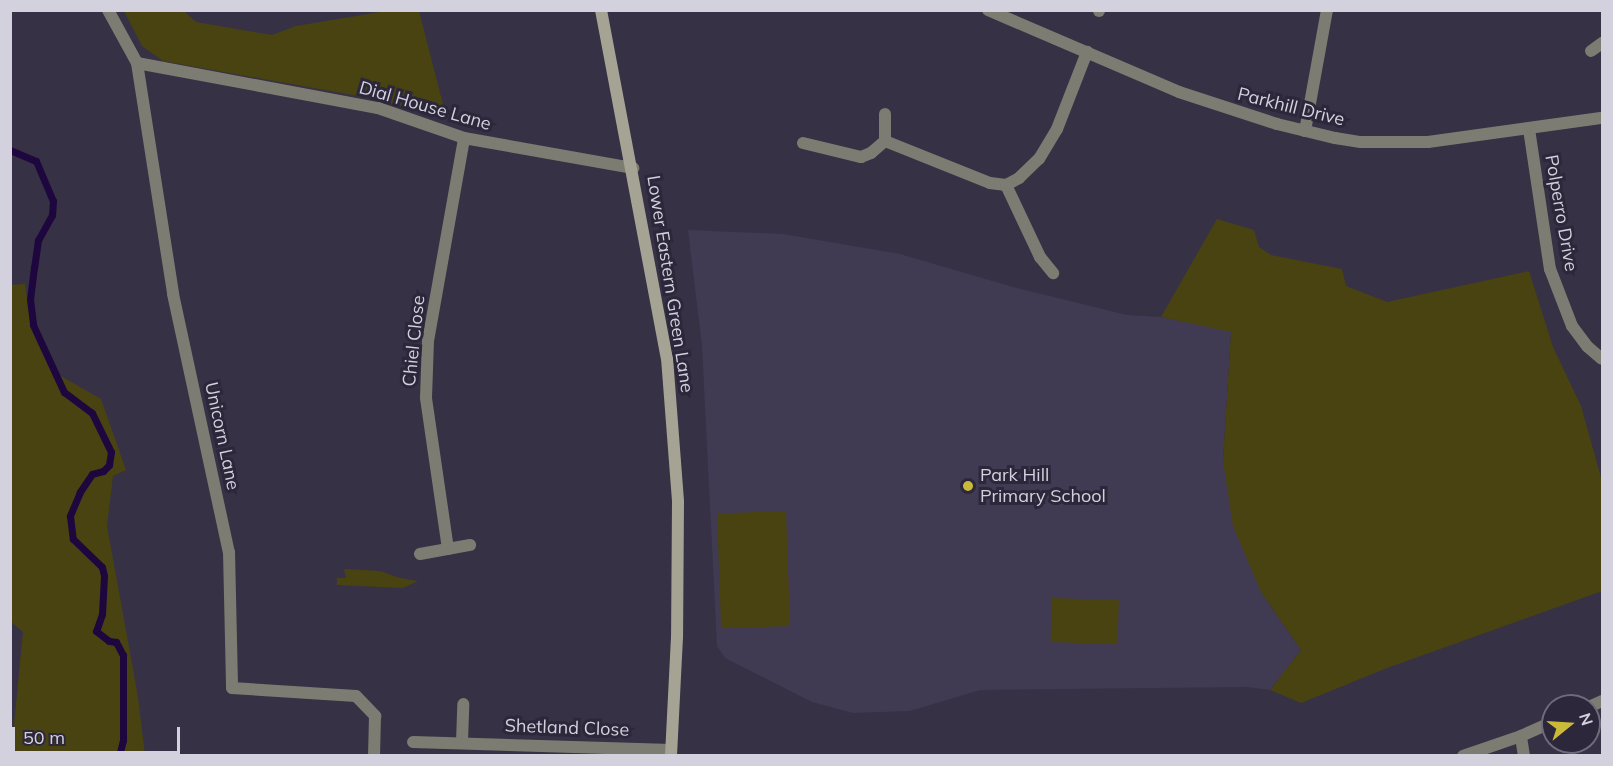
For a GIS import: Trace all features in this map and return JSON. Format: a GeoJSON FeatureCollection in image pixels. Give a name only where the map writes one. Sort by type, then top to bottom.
{"type":"FeatureCollection","features":[{"type":"Feature","properties":{"kind":"street","name":"Unicorn Lane"},"geometry":{"type":"LineString","coordinates":[[108,10],[137,63],[173,294],[229,552],[232,688],[356,696],[375,716],[374,756]]}},
{"type":"Feature","properties":{"kind":"street","name":"Lower Eastern Green Lane"},"geometry":{"type":"LineString","coordinates":[[601,10],[633,168],[667,358],[678,502],[677,637],[671,753]]}},
{"type":"Feature","properties":{"kind":"street","name":"Parkhill Drive"},"geometry":{"type":"LineString","coordinates":[[988,10],[1179,92],[1305,131],[1361,142],[1398,143],[1451,140],[1602,118]]}},
{"type":"Feature","properties":{"kind":"street"},"geometry":{"type":"LineString","coordinates":[[1305,131],[1328,10]]}},
{"type":"Feature","properties":{"kind":"street"},"geometry":{"type":"LineString","coordinates":[[1591,51],[1602,43]]}},
{"type":"Feature","properties":{"kind":"street"},"geometry":{"type":"LineString","coordinates":[[885,141],[990,183],[1006,184],[1019,178],[1039,159],[1057,129],[1087,52]]}},
{"type":"Feature","properties":{"kind":"street","name":"Dial House Lane"},"geometry":{"type":"LineString","coordinates":[[137,63],[378,108],[464,138],[633,168]]}},
{"type":"Feature","properties":{"kind":"street"},"geometry":{"type":"LineString","coordinates":[[803,143],[861,157],[871,153],[885,141],[885,114]]}},
{"type":"Feature","properties":{"kind":"street","name":"Polperro Drive"},"geometry":{"type":"LineString","coordinates":[[1529,129],[1550,269],[1572,326],[1588,347],[1602,359]]}},
{"type":"Feature","properties":{"kind":"street","name":"Chiel Close"},"geometry":{"type":"LineString","coordinates":[[448,549],[426,398],[428,341],[464,138]]}},
{"type":"Feature","properties":{"kind":"street"},"geometry":{"type":"LineString","coordinates":[[1006,184],[1040,257],[1053,273]]}},
{"type":"Feature","properties":{"kind":"street"},"geometry":{"type":"LineString","coordinates":[[420,554],[470,545]]}},
{"type":"Feature","properties":{"kind":"street"},"geometry":{"type":"LineString","coordinates":[[462,742],[463,704]]}},
{"type":"Feature","properties":{"kind":"street"},"geometry":{"type":"LineString","coordinates":[[1463,756],[1541,727]]}},
{"type":"Feature","properties":{"kind":"street"},"geometry":{"type":"LineString","coordinates":[[1521,736],[1524,756]]}},
{"type":"Feature","properties":{"kind":"street","name":"Shetland Close"},"geometry":{"type":"LineString","coordinates":[[413,742],[462,742],[671,753]]}},
{"type":"Feature","properties":{"kind":"shaded area"},"geometry":{"type":"Polygon","coordinates":[[[124,11],[184,11],[196,22],[272,35],[296,26],[386,11],[419,11],[446,116],[353,95],[163,61],[142,46],[124,11]]]}},
{"type":"Feature","properties":{"kind":"shaded area"},"geometry":{"type":"Polygon","coordinates":[[[1217,219],[1254,230],[1259,247],[1271,255],[1342,269],[1346,286],[1387,302],[1529,271],[1553,347],[1581,406],[1602,481],[1602,591],[1387,668],[1301,703],[1270,690],[1301,650],[1261,592],[1233,526],[1223,461],[1231,332],[1161,317],[1217,219]]]}},
{"type":"Feature","properties":{"kind":"shaded area","name":"Park Hill Primary School"},"geometry":{"type":"Polygon","coordinates":[[[688,230],[783,234],[900,254],[1013,287],[1127,315],[1161,317],[1231,331],[1223,461],[1261,592],[1301,650],[1270,690],[1247,687],[980,690],[910,711],[853,713],[812,702],[725,658],[717,646],[702,346],[688,230]]]}},
{"type":"Feature","properties":{"kind":"shaded area"},"geometry":{"type":"Polygon","coordinates":[[[25,284],[31,326],[53,375],[59,375],[101,399],[126,470],[113,476],[107,526],[138,697],[145,755],[11,755],[23,632],[10,621],[10,285],[25,284]]]}},
{"type":"Feature","properties":{"kind":"shaded area"},"geometry":{"type":"Polygon","coordinates":[[[786,511],[790,626],[721,628],[717,513],[786,511]]]}},
{"type":"Feature","properties":{"kind":"shaded area"},"geometry":{"type":"Polygon","coordinates":[[[344,569],[380,571],[418,581],[403,588],[337,585],[337,578],[346,578],[344,569]]]}},
{"type":"Feature","properties":{"kind":"shaded area"},"geometry":{"type":"Polygon","coordinates":[[[1052,598],[1119,600],[1117,644],[1050,642],[1052,598]]]}},
{"type":"Feature","properties":{"kind":"waterway"},"geometry":{"type":"LineString","coordinates":[[10,150],[36,161],[53,201],[52,215],[38,240],[30,299],[33,325],[64,392],[92,413],[111,452],[109,465],[103,471],[92,474],[80,492],[70,516],[73,539],[102,567],[104,576],[102,614],[96,631],[109,641],[116,642],[123,655],[123,740],[119,756]]}},
{"type":"Feature","properties":{"kind":"place","name":"Park Hill Primary School"},"geometry":{"type":"Point","coordinates":[968,486]}}]}
